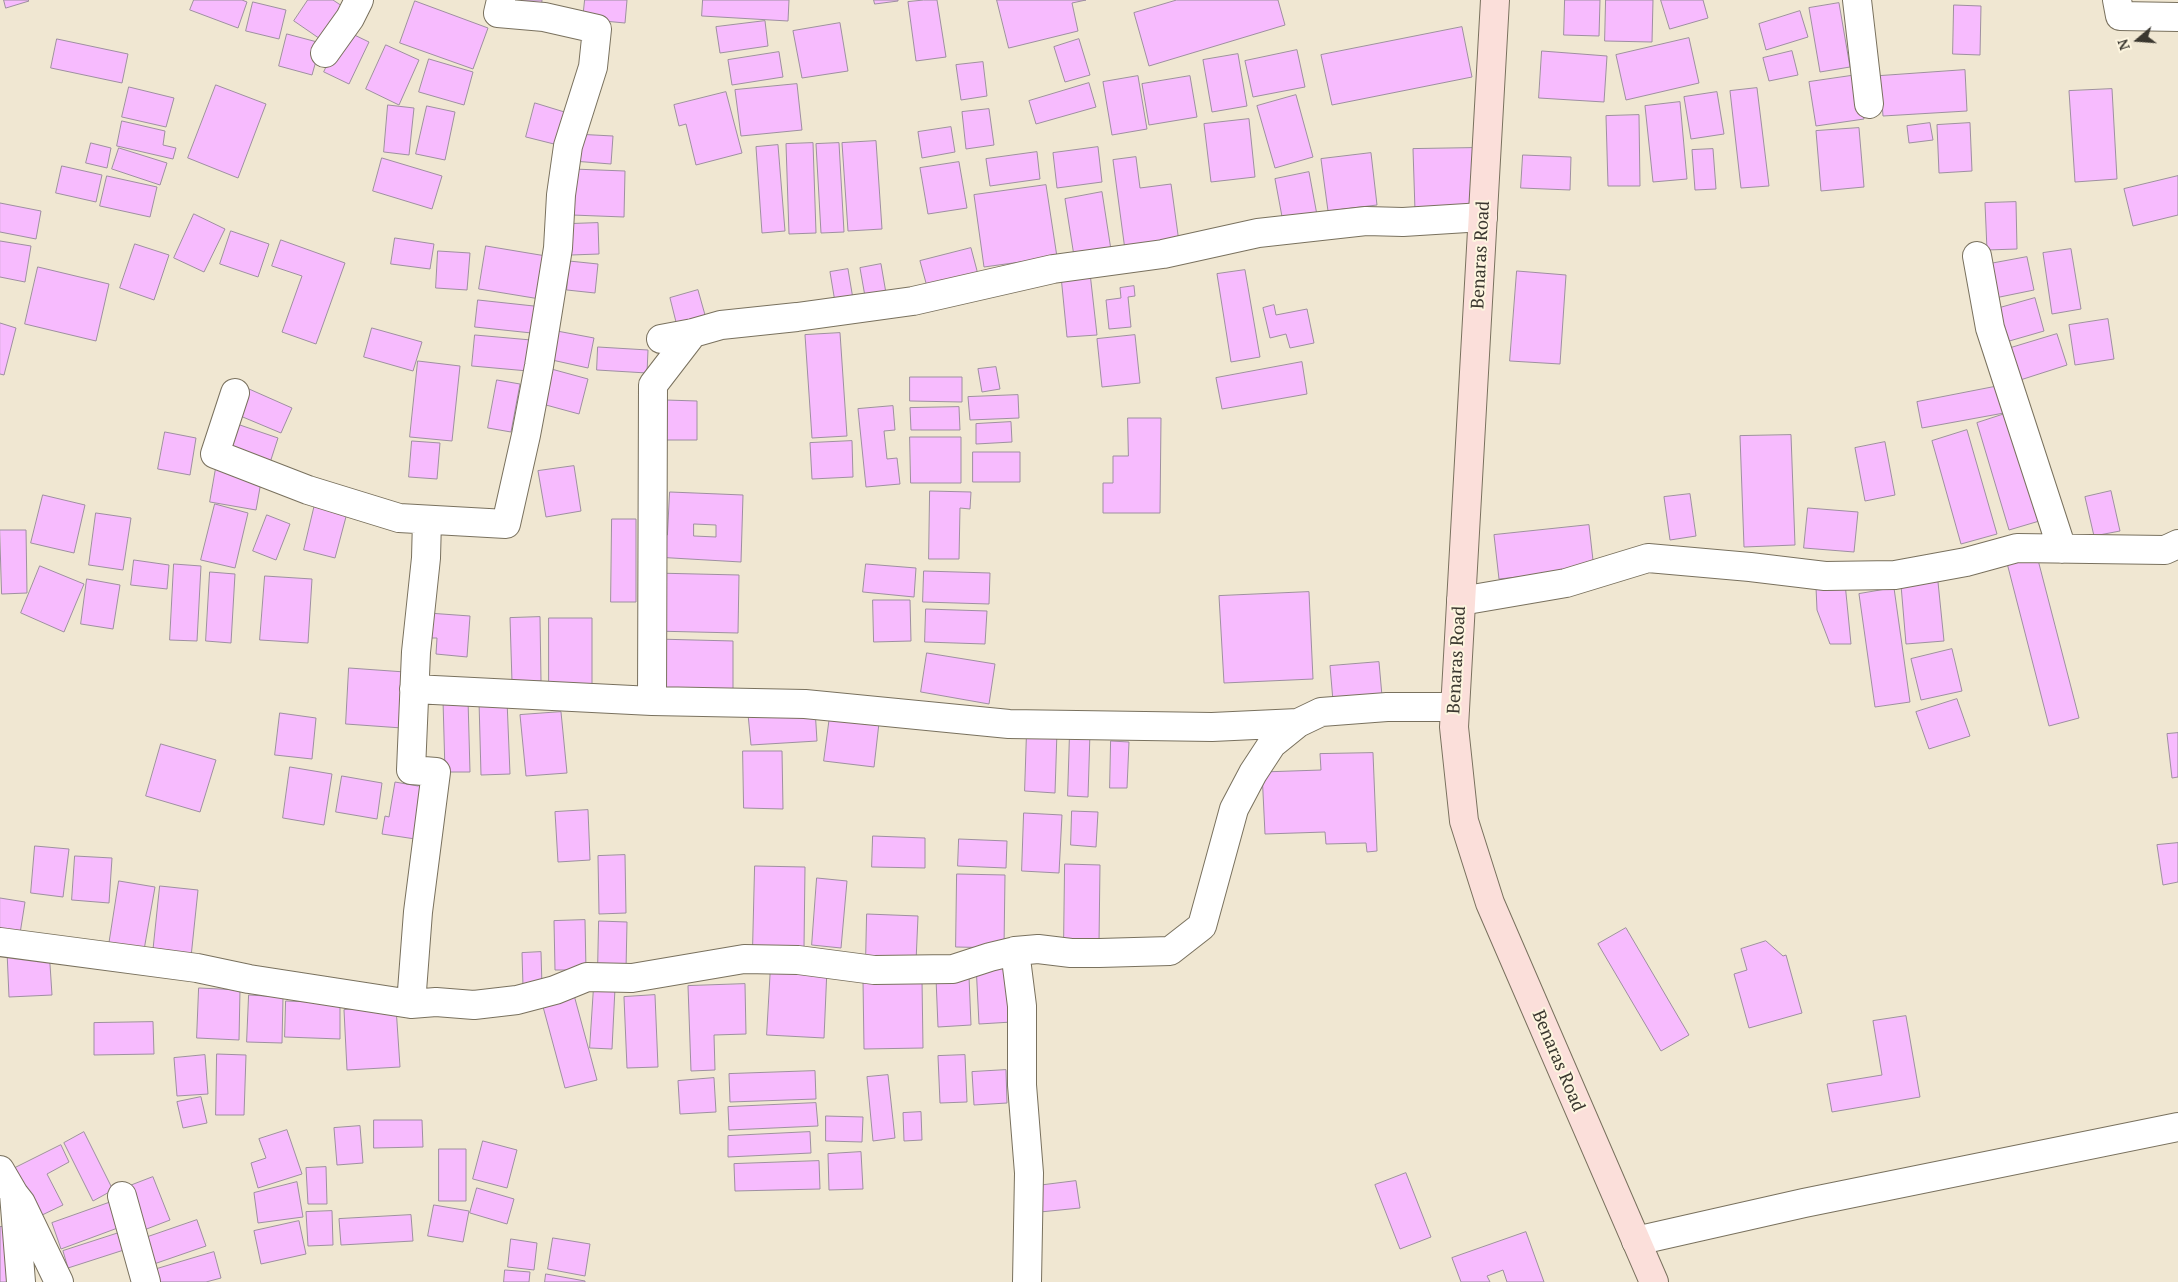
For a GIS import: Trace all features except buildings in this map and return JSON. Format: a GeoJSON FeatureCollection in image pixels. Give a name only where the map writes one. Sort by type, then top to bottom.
{"type":"FeatureCollection","features":[{"type":"Feature","properties":{"kind":"main road","name":"Benaras Road"},"geometry":{"type":"LineString","coordinates":[[1495,0],[1454,727],[1464,821],[1490,903],[1654,1282]]}},
{"type":"Feature","properties":{"kind":"street"},"geometry":{"type":"LineString","coordinates":[[325,53],[350,18],[359,0]]}},
{"type":"Feature","properties":{"kind":"street"},"geometry":{"type":"LineString","coordinates":[[236,393],[215,454],[308,490],[399,518],[506,524],[539,366],[558,248],[561,195],[568,146],[593,67],[597,29],[544,17],[498,12],[501,0]]}},
{"type":"Feature","properties":{"kind":"street"},"geometry":{"type":"LineString","coordinates":[[1857,0],[1869,104]]}},
{"type":"Feature","properties":{"kind":"street"},"geometry":{"type":"LineString","coordinates":[[2117,0],[2120,16],[2178,17]]}},
{"type":"Feature","properties":{"kind":"street"},"geometry":{"type":"LineString","coordinates":[[661,339],[693,333],[720,325],[797,317],[913,301],[1053,269],[1163,254],[1258,233],[1366,221],[1403,222],[1483,217]]}},
{"type":"Feature","properties":{"kind":"street"},"geometry":{"type":"LineString","coordinates":[[1977,256],[1990,328],[2062,549]]}},
{"type":"Feature","properties":{"kind":"street"},"geometry":{"type":"LineString","coordinates":[[652,701],[653,384],[693,333]]}},
{"type":"Feature","properties":{"kind":"street"},"geometry":{"type":"LineString","coordinates":[[411,1004],[418,912],[436,772],[411,770],[414,689],[419,611],[426,558],[427,520]]}},
{"type":"Feature","properties":{"kind":"street"},"geometry":{"type":"LineString","coordinates":[[1461,601],[1566,583],[1648,558],[1825,576],[1895,575],[1966,562],[2017,548],[2165,550],[2178,544]]}},
{"type":"Feature","properties":{"kind":"street"},"geometry":{"type":"LineString","coordinates":[[414,689],[652,701],[804,704],[1010,724],[1212,727],[1298,723]]}},
{"type":"Feature","properties":{"kind":"street"},"geometry":{"type":"LineString","coordinates":[[0,942],[197,968],[249,979],[411,1004],[436,1002],[474,1005],[517,1000],[555,990],[586,977],[632,978],[744,959],[798,960],[874,970],[953,969],[1015,951],[1038,949],[1071,953],[1170,951],[1202,926],[1234,809],[1253,773],[1272,744],[1298,723],[1321,712],[1387,706],[1455,707]]}},
{"type":"Feature","properties":{"kind":"street"},"geometry":{"type":"LineString","coordinates":[[1015,951],[1022,1006],[1022,1085],[1029,1173],[1027,1282]]}},
{"type":"Feature","properties":{"kind":"street"},"geometry":{"type":"LineString","coordinates":[[1636,1241],[1804,1203],[2178,1127]]}},
{"type":"Feature","properties":{"kind":"street"},"geometry":{"type":"LineString","coordinates":[[0,1170],[21,1203],[59,1282]]}},
{"type":"Feature","properties":{"kind":"street"},"geometry":{"type":"LineString","coordinates":[[14,1194],[21,1282]]}},
{"type":"Feature","properties":{"kind":"street"},"geometry":{"type":"LineString","coordinates":[[122,1196],[146,1282]]}}]}
